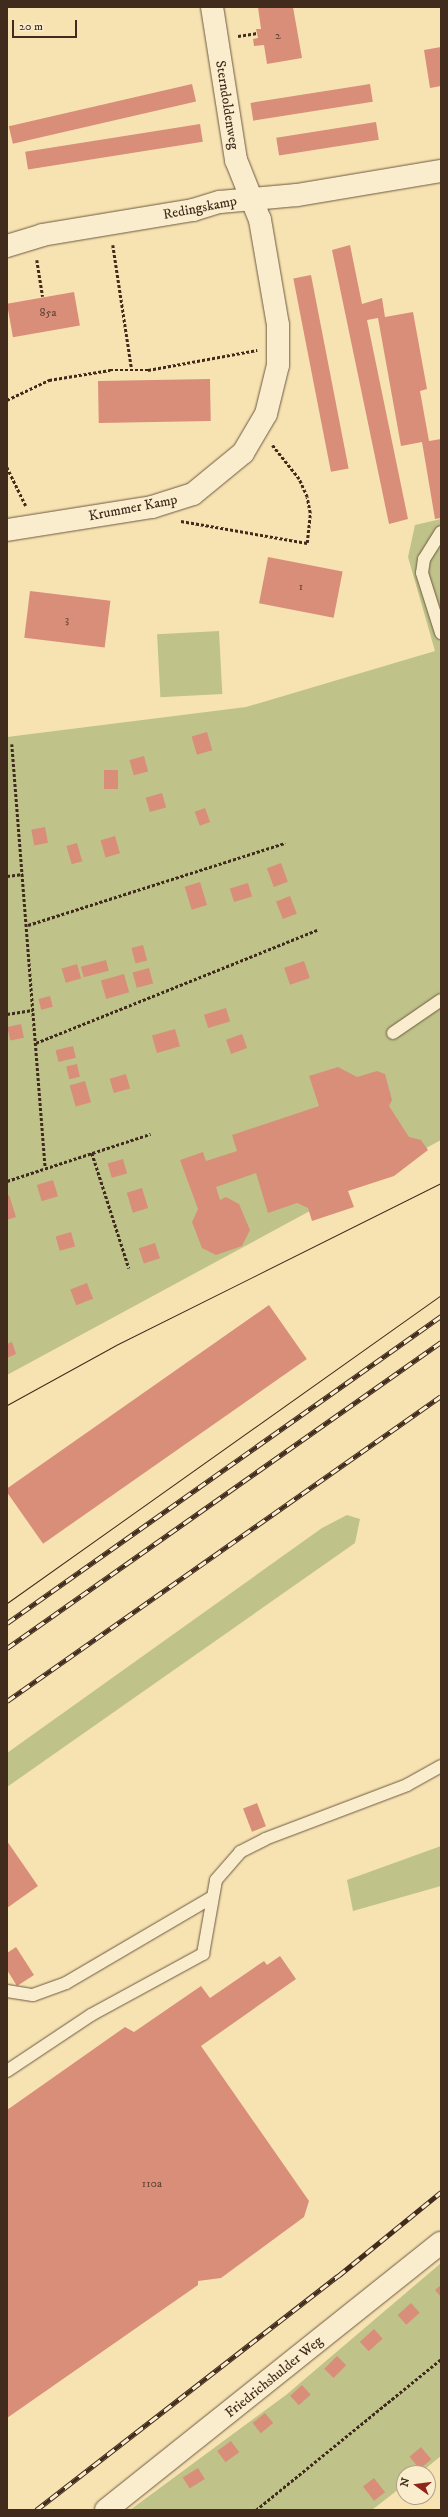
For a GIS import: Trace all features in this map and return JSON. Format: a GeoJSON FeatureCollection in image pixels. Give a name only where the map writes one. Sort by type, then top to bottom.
{"type":"FeatureCollection","features":[{"type":"Feature","properties":{"kind":"street","name":"Sterndoldenweg"},"geometry":{"type":"LineString","coordinates":[[212,7],[236,160],[253,199]]}},
{"type":"Feature","properties":{"kind":"street","name":"Redingskamp"},"geometry":{"type":"LineString","coordinates":[[7,246],[42,235],[192,210],[220,202],[253,199],[441,171]]}},
{"type":"Feature","properties":{"kind":"street","name":"Krummer Kamp"},"geometry":{"type":"LineString","coordinates":[[7,530],[173,502],[212,482],[252,441],[266,414],[280,346],[253,199]]}},
{"type":"Feature","properties":{"kind":"street","name":"Friedrichshulder Weg"},"geometry":{"type":"LineString","coordinates":[[106,2510],[441,2243]]}},
{"type":"Feature","properties":{"kind":"lane"},"geometry":{"type":"LineString","coordinates":[[441,532],[424,559],[422,573],[441,632]]}},
{"type":"Feature","properties":{"kind":"lane"},"geometry":{"type":"LineString","coordinates":[[393,1033],[441,1000]]}},
{"type":"Feature","properties":{"kind":"lane"},"geometry":{"type":"LineString","coordinates":[[7,2071],[91,2015],[203,1954],[211,1898],[216,1880],[240,1852],[265,1839],[407,1785],[441,1766]]}},
{"type":"Feature","properties":{"kind":"lane"},"geometry":{"type":"LineString","coordinates":[[7,1992],[33,1995],[66,1983],[211,1898]]}},
{"type":"Feature","properties":{"kind":"path"},"geometry":{"type":"LineString","coordinates":[[238,36],[257,33]]}},
{"type":"Feature","properties":{"kind":"path"},"geometry":{"type":"LineString","coordinates":[[113,245],[132,370]]}},
{"type":"Feature","properties":{"kind":"path"},"geometry":{"type":"LineString","coordinates":[[36,258],[43,297]]}},
{"type":"Feature","properties":{"kind":"path"},"geometry":{"type":"LineString","coordinates":[[7,400],[49,380],[132,370],[261,349]]}},
{"type":"Feature","properties":{"kind":"path"},"geometry":{"type":"LineString","coordinates":[[176,520],[307,543],[310,513],[307,497],[299,479],[268,440]]}},
{"type":"Feature","properties":{"kind":"path"},"geometry":{"type":"LineString","coordinates":[[7,467],[27,509]]}},
{"type":"Feature","properties":{"kind":"path"},"geometry":{"type":"LineString","coordinates":[[12,744],[28,925],[45,1168]]}},
{"type":"Feature","properties":{"kind":"path"},"geometry":{"type":"LineString","coordinates":[[28,925],[285,842]]}},
{"type":"Feature","properties":{"kind":"path"},"geometry":{"type":"LineString","coordinates":[[7,876],[23,874]]}},
{"type":"Feature","properties":{"kind":"path"},"geometry":{"type":"LineString","coordinates":[[36,1043],[317,930]]}},
{"type":"Feature","properties":{"kind":"path"},"geometry":{"type":"LineString","coordinates":[[7,1014],[33,1010]]}},
{"type":"Feature","properties":{"kind":"path"},"geometry":{"type":"LineString","coordinates":[[7,1181],[150,1134]]}},
{"type":"Feature","properties":{"kind":"path"},"geometry":{"type":"LineString","coordinates":[[92,1153],[129,1268]]}},
{"type":"Feature","properties":{"kind":"path"},"geometry":{"type":"LineString","coordinates":[[256,2510],[441,2359]]}},
{"type":"Feature","properties":{"kind":"green space"},"geometry":{"type":"Polygon","coordinates":[[[441,519],[441,1140],[7,1375],[7,737],[246,707],[435,651],[408,557],[415,525],[441,519]]]}},
{"type":"Feature","properties":{"kind":"green space"},"geometry":{"type":"Polygon","coordinates":[[[219,631],[222,694],[160,697],[157,634],[219,631]]]}},
{"type":"Feature","properties":{"kind":"green space"},"geometry":{"type":"Polygon","coordinates":[[[347,1515],[360,1519],[355,1543],[7,1787],[7,1753],[322,1528],[347,1515]]]}},
{"type":"Feature","properties":{"kind":"green space"},"geometry":{"type":"Polygon","coordinates":[[[441,1846],[441,1886],[353,1911],[347,1880],[441,1846]]]}},
{"type":"Feature","properties":{"kind":"green space"},"geometry":{"type":"Polygon","coordinates":[[[441,2263],[441,2456],[430,2465],[396,2465],[396,2491],[372,2510],[130,2510],[286,2395],[441,2263]]]}},
{"type":"Feature","properties":{"kind":"building"},"geometry":{"type":"Polygon","coordinates":[[[258,7],[293,7],[302,58],[267,64],[264,45],[254,46],[253,39],[258,38],[256,29],[261,29],[258,7]]]}},
{"type":"Feature","properties":{"kind":"building"},"geometry":{"type":"Polygon","coordinates":[[[441,47],[441,86],[430,88],[424,50],[441,47]]]}},
{"type":"Feature","properties":{"kind":"building"},"geometry":{"type":"Polygon","coordinates":[[[192,84],[196,102],[13,144],[9,126],[192,84]]]}},
{"type":"Feature","properties":{"kind":"building"},"geometry":{"type":"Polygon","coordinates":[[[370,84],[373,102],[253,121],[250,103],[370,84]]]}},
{"type":"Feature","properties":{"kind":"building"},"geometry":{"type":"Polygon","coordinates":[[[376,122],[379,140],[279,156],[276,138],[376,122]]]}},
{"type":"Feature","properties":{"kind":"building"},"geometry":{"type":"Polygon","coordinates":[[[200,124],[203,142],[28,169],[25,152],[200,124]]]}},
{"type":"Feature","properties":{"kind":"building"},"geometry":{"type":"Polygon","coordinates":[[[350,245],[362,304],[382,298],[385,317],[413,312],[427,389],[420,391],[429,441],[441,439],[441,518],[435,519],[422,442],[401,446],[378,318],[367,320],[408,519],[389,524],[332,250],[350,245]]]}},
{"type":"Feature","properties":{"kind":"building"},"geometry":{"type":"Polygon","coordinates":[[[311,275],[349,468],[331,472],[293,278],[311,275]]]}},
{"type":"Feature","properties":{"kind":"building"},"geometry":{"type":"Polygon","coordinates":[[[74,292],[80,325],[13,337],[7,304],[74,292]]]}},
{"type":"Feature","properties":{"kind":"building"},"geometry":{"type":"Polygon","coordinates":[[[210,379],[211,421],[99,423],[98,381],[210,379]]]}},
{"type":"Feature","properties":{"kind":"building"},"geometry":{"type":"Polygon","coordinates":[[[268,557],[343,572],[334,618],[259,603],[268,557]]]}},
{"type":"Feature","properties":{"kind":"building"},"geometry":{"type":"Polygon","coordinates":[[[30,591],[110,601],[105,648],[24,638],[30,591]]]}},
{"type":"Feature","properties":{"kind":"building"},"geometry":{"type":"Polygon","coordinates":[[[207,732],[212,750],[197,755],[192,736],[207,732]]]}},
{"type":"Feature","properties":{"kind":"building"},"geometry":{"type":"Polygon","coordinates":[[[144,756],[148,771],[134,775],[130,760],[144,756]]]}},
{"type":"Feature","properties":{"kind":"building"},"geometry":{"type":"Polygon","coordinates":[[[104,770],[118,770],[118,789],[104,789],[104,770]]]}},
{"type":"Feature","properties":{"kind":"building"},"geometry":{"type":"Polygon","coordinates":[[[162,793],[166,807],[150,812],[146,798],[162,793]]]}},
{"type":"Feature","properties":{"kind":"building"},"geometry":{"type":"Polygon","coordinates":[[[205,808],[210,822],[200,826],[195,812],[205,808]]]}},
{"type":"Feature","properties":{"kind":"building"},"geometry":{"type":"Polygon","coordinates":[[[45,827],[48,843],[34,845],[31,830],[45,827]]]}},
{"type":"Feature","properties":{"kind":"building"},"geometry":{"type":"Polygon","coordinates":[[[115,836],[120,853],[106,857],[101,840],[115,836]]]}},
{"type":"Feature","properties":{"kind":"building"},"geometry":{"type":"Polygon","coordinates":[[[77,843],[82,861],[72,864],[66,846],[77,843]]]}},
{"type":"Feature","properties":{"kind":"building"},"geometry":{"type":"Polygon","coordinates":[[[281,863],[288,882],[274,887],[267,868],[281,863]]]}},
{"type":"Feature","properties":{"kind":"building"},"geometry":{"type":"Polygon","coordinates":[[[200,882],[207,905],[192,910],[185,887],[200,882]]]}},
{"type":"Feature","properties":{"kind":"building"},"geometry":{"type":"Polygon","coordinates":[[[248,883],[252,896],[234,902],[230,889],[248,883]]]}},
{"type":"Feature","properties":{"kind":"building"},"geometry":{"type":"Polygon","coordinates":[[[290,896],[297,914],[283,919],[276,901],[290,896]]]}},
{"type":"Feature","properties":{"kind":"building"},"geometry":{"type":"Polygon","coordinates":[[[143,945],[147,960],[136,964],[131,948],[143,945]]]}},
{"type":"Feature","properties":{"kind":"building"},"geometry":{"type":"Polygon","coordinates":[[[106,960],[109,971],[84,977],[81,967],[106,960]]]}},
{"type":"Feature","properties":{"kind":"building"},"geometry":{"type":"Polygon","coordinates":[[[304,961],[310,978],[290,985],[284,968],[304,961]]]}},
{"type":"Feature","properties":{"kind":"building"},"geometry":{"type":"Polygon","coordinates":[[[77,964],[81,978],[66,983],[62,968],[77,964]]]}},
{"type":"Feature","properties":{"kind":"building"},"geometry":{"type":"Polygon","coordinates":[[[149,968],[153,983],[137,988],[133,972],[149,968]]]}},
{"type":"Feature","properties":{"kind":"building"},"geometry":{"type":"Polygon","coordinates":[[[124,974],[129,992],[106,999],[101,981],[124,974]]]}},
{"type":"Feature","properties":{"kind":"building"},"geometry":{"type":"Polygon","coordinates":[[[50,996],[53,1007],[41,1010],[38,999],[50,996]]]}},
{"type":"Feature","properties":{"kind":"building"},"geometry":{"type":"Polygon","coordinates":[[[226,1008],[230,1021],[208,1028],[204,1015],[226,1008]]]}},
{"type":"Feature","properties":{"kind":"building"},"geometry":{"type":"Polygon","coordinates":[[[21,1024],[24,1038],[10,1041],[7,1027],[21,1024]]]}},
{"type":"Feature","properties":{"kind":"building"},"geometry":{"type":"Polygon","coordinates":[[[175,1029],[180,1046],[157,1053],[152,1036],[175,1029]]]}},
{"type":"Feature","properties":{"kind":"building"},"geometry":{"type":"Polygon","coordinates":[[[242,1034],[247,1048],[231,1054],[226,1040],[242,1034]]]}},
{"type":"Feature","properties":{"kind":"building"},"geometry":{"type":"Polygon","coordinates":[[[73,1046],[76,1058],[58,1062],[56,1050],[73,1046]]]}},
{"type":"Feature","properties":{"kind":"building"},"geometry":{"type":"Polygon","coordinates":[[[77,1064],[80,1077],[69,1079],[66,1066],[77,1064]]]}},
{"type":"Feature","properties":{"kind":"building"},"geometry":{"type":"Polygon","coordinates":[[[338,1067],[357,1077],[377,1071],[385,1074],[392,1100],[389,1106],[409,1137],[421,1140],[428,1150],[394,1176],[348,1191],[354,1207],[312,1221],[308,1208],[297,1203],[268,1213],[256,1173],[216,1187],[220,1200],[226,1197],[239,1204],[250,1230],[242,1246],[216,1255],[202,1248],[192,1222],[198,1209],[180,1160],[203,1152],[206,1161],[237,1151],[232,1135],[319,1106],[309,1076],[338,1067]]]}},
{"type":"Feature","properties":{"kind":"building"},"geometry":{"type":"Polygon","coordinates":[[[126,1074],[130,1088],[114,1093],[110,1079],[126,1074]]]}},
{"type":"Feature","properties":{"kind":"building"},"geometry":{"type":"Polygon","coordinates":[[[85,1081],[91,1102],[76,1107],[70,1085],[85,1081]]]}},
{"type":"Feature","properties":{"kind":"building"},"geometry":{"type":"Polygon","coordinates":[[[123,1159],[127,1173],[112,1178],[108,1163],[123,1159]]]}},
{"type":"Feature","properties":{"kind":"building"},"geometry":{"type":"Polygon","coordinates":[[[53,1180],[58,1196],[42,1201],[37,1185],[53,1180]]]}},
{"type":"Feature","properties":{"kind":"building"},"geometry":{"type":"Polygon","coordinates":[[[142,1188],[148,1208],[133,1213],[127,1193],[142,1188]]]}},
{"type":"Feature","properties":{"kind":"building"},"geometry":{"type":"Polygon","coordinates":[[[9,1195],[16,1217],[7,1220],[7,1196],[9,1195]]]}},
{"type":"Feature","properties":{"kind":"building"},"geometry":{"type":"Polygon","coordinates":[[[71,1232],[75,1246],[60,1251],[56,1236],[71,1232]]]}},
{"type":"Feature","properties":{"kind":"building"},"geometry":{"type":"Polygon","coordinates":[[[155,1243],[160,1258],[144,1263],[139,1248],[155,1243]]]}},
{"type":"Feature","properties":{"kind":"building"},"geometry":{"type":"Polygon","coordinates":[[[87,1283],[93,1299],[76,1305],[70,1289],[87,1283]]]}},
{"type":"Feature","properties":{"kind":"building"},"geometry":{"type":"Polygon","coordinates":[[[269,1305],[307,1359],[43,1544],[7,1492],[7,1488],[269,1305]]]}},
{"type":"Feature","properties":{"kind":"building"},"geometry":{"type":"Polygon","coordinates":[[[12,1342],[16,1354],[7,1358],[7,1344],[12,1342]]]}},
{"type":"Feature","properties":{"kind":"building"},"geometry":{"type":"Polygon","coordinates":[[[257,1803],[266,1826],[252,1832],[243,1808],[257,1803]]]}},
{"type":"Feature","properties":{"kind":"building"},"geometry":{"type":"Polygon","coordinates":[[[7,1841],[38,1886],[7,1908],[7,1841]]]}},
{"type":"Feature","properties":{"kind":"building"},"geometry":{"type":"Polygon","coordinates":[[[16,1947],[34,1975],[17,1986],[7,1970],[7,1953],[16,1947]]]}},
{"type":"Feature","properties":{"kind":"building"},"geometry":{"type":"Polygon","coordinates":[[[280,1956],[296,1979],[201,2046],[309,2201],[304,2217],[221,2278],[198,2281],[198,2285],[7,2418],[7,2110],[125,2027],[134,2032],[201,1986],[210,1998],[264,1961],[267,1965],[280,1956]]]}},
{"type":"Feature","properties":{"kind":"building"},"geometry":{"type":"Polygon","coordinates":[[[441,2285],[441,2297],[435,2290],[441,2285]]]}},
{"type":"Feature","properties":{"kind":"building"},"geometry":{"type":"Polygon","coordinates":[[[411,2303],[420,2313],[406,2325],[398,2315],[411,2303]]]}},
{"type":"Feature","properties":{"kind":"building"},"geometry":{"type":"Polygon","coordinates":[[[374,2329],[383,2339],[369,2351],[360,2342],[374,2329]]]}},
{"type":"Feature","properties":{"kind":"building"},"geometry":{"type":"Polygon","coordinates":[[[337,2356],[346,2365],[333,2378],[324,2369],[337,2356]]]}},
{"type":"Feature","properties":{"kind":"building"},"geometry":{"type":"Polygon","coordinates":[[[302,2385],[311,2395],[299,2405],[290,2396],[302,2385]]]}},
{"type":"Feature","properties":{"kind":"building"},"geometry":{"type":"Polygon","coordinates":[[[265,2413],[273,2423],[261,2433],[253,2423],[265,2413]]]}},
{"type":"Feature","properties":{"kind":"building"},"geometry":{"type":"Polygon","coordinates":[[[231,2441],[239,2452],[225,2462],[217,2451],[231,2441]]]}},
{"type":"Feature","properties":{"kind":"building"},"geometry":{"type":"Polygon","coordinates":[[[421,2447],[431,2459],[424,2465],[417,2465],[410,2457],[421,2447]]]}},
{"type":"Feature","properties":{"kind":"building"},"geometry":{"type":"Polygon","coordinates":[[[198,2468],[205,2479],[190,2489],[183,2478],[198,2468]]]}},
{"type":"Feature","properties":{"kind":"building"},"geometry":{"type":"Polygon","coordinates":[[[374,2478],[385,2492],[374,2501],[363,2487],[374,2478]]]}},
{"type":"Feature","properties":{"kind":"tram line"},"geometry":{"type":"LineString","coordinates":[[7,1405],[116,1345],[441,1183]]}},
{"type":"Feature","properties":{"kind":"tram line"},"geometry":{"type":"LineString","coordinates":[[7,1603],[441,1295]]}},
{"type":"Feature","properties":{"kind":"railway"},"geometry":{"type":"LineString","coordinates":[[7,1623],[441,1316]]}},
{"type":"Feature","properties":{"kind":"railway"},"geometry":{"type":"LineString","coordinates":[[7,1648],[441,1342]]}},
{"type":"Feature","properties":{"kind":"railway"},"geometry":{"type":"LineString","coordinates":[[7,1701],[441,1396]]}},
{"type":"Feature","properties":{"kind":"railway"},"geometry":{"type":"LineString","coordinates":[[36,2510],[338,2276],[441,2192]]}}]}
